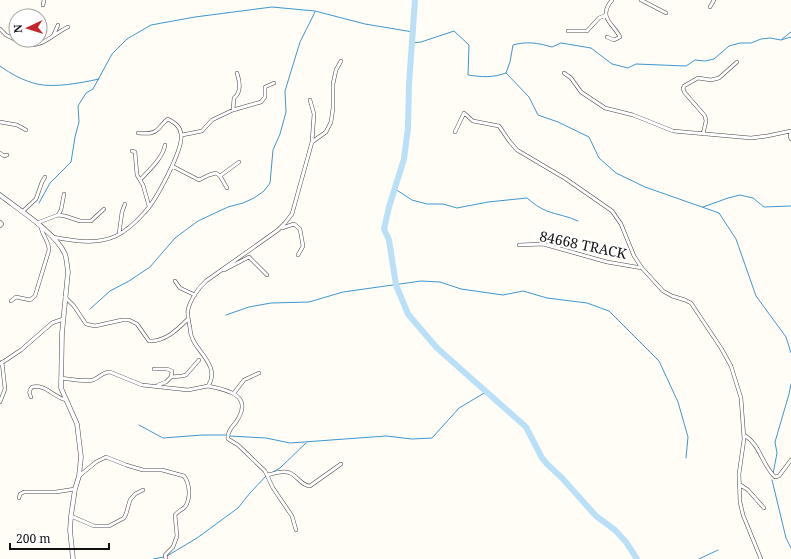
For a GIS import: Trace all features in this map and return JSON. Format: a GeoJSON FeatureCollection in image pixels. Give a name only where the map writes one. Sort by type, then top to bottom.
{"type":"FeatureCollection","features":[{"type":"Feature","properties":{"kind":"street"},"geometry":{"type":"LineString","coordinates":[[42,5],[44,0]]}},
{"type":"Feature","properties":{"kind":"street"},"geometry":{"type":"LineString","coordinates":[[607,37],[614,40],[620,37],[609,24],[606,15],[612,0]]}},
{"type":"Feature","properties":{"kind":"street"},"geometry":{"type":"LineString","coordinates":[[641,0],[666,13]]}},
{"type":"Feature","properties":{"kind":"street"},"geometry":{"type":"LineString","coordinates":[[710,7],[714,0]]}},
{"type":"Feature","properties":{"kind":"street"},"geometry":{"type":"LineString","coordinates":[[568,31],[587,31],[599,18],[606,15]]}},
{"type":"Feature","properties":{"kind":"street"},"geometry":{"type":"LineString","coordinates":[[53,36],[58,26]]}},
{"type":"Feature","properties":{"kind":"street"},"geometry":{"type":"LineString","coordinates":[[48,40],[68,27]]}},
{"type":"Feature","properties":{"kind":"street"},"geometry":{"type":"LineString","coordinates":[[0,29],[8,36]]}},
{"type":"Feature","properties":{"kind":"street"},"geometry":{"type":"LineString","coordinates":[[312,142],[326,132],[331,122],[333,108],[332,84],[336,70],[341,61]]}},
{"type":"Feature","properties":{"kind":"street"},"geometry":{"type":"LineString","coordinates":[[703,134],[706,121],[705,116],[685,93],[683,89],[684,86],[698,78],[711,80],[719,78],[737,62]]}},
{"type":"Feature","properties":{"kind":"street"},"geometry":{"type":"LineString","coordinates":[[233,110],[234,98],[238,95],[239,91],[239,80],[237,73]]}},
{"type":"Feature","properties":{"kind":"street"},"geometry":{"type":"LineString","coordinates":[[564,73],[571,78],[581,92],[608,109],[634,116],[673,131],[751,138],[791,131],[791,140]]}},
{"type":"Feature","properties":{"kind":"street"},"geometry":{"type":"LineString","coordinates":[[182,135],[202,131],[212,120],[233,110],[262,101],[265,97],[265,88],[274,83]]}},
{"type":"Feature","properties":{"kind":"street"},"geometry":{"type":"LineString","coordinates":[[208,386],[212,378],[211,368],[204,354],[192,338],[188,320],[189,305],[202,284],[281,228],[288,219],[294,208],[312,142],[314,114],[310,100]]}},
{"type":"Feature","properties":{"kind":"street"},"geometry":{"type":"LineString","coordinates":[[455,132],[464,113],[470,119],[477,122],[499,126],[517,150],[566,179],[612,211],[621,224],[634,256],[642,268],[663,291],[691,303],[718,343],[731,366],[741,398],[744,435],[739,484],[742,510],[762,559]]}},
{"type":"Feature","properties":{"kind":"street"},"geometry":{"type":"LineString","coordinates":[[53,237],[73,241],[103,240],[119,234],[131,226],[150,206],[172,166],[179,150],[182,135],[178,125],[168,119],[164,121],[156,131],[149,133],[138,133]]}},
{"type":"Feature","properties":{"kind":"street"},"geometry":{"type":"LineString","coordinates":[[0,122],[26,130]]}},
{"type":"Feature","properties":{"kind":"street"},"geometry":{"type":"LineString","coordinates":[[140,180],[155,163],[163,151],[165,144]]}},
{"type":"Feature","properties":{"kind":"street"},"geometry":{"type":"LineString","coordinates":[[132,151],[136,154],[136,172],[145,190],[150,206]]}},
{"type":"Feature","properties":{"kind":"street"},"geometry":{"type":"LineString","coordinates":[[0,153],[4,156],[7,155]]}},
{"type":"Feature","properties":{"kind":"street"},"geometry":{"type":"LineString","coordinates":[[220,176],[239,162]]}},
{"type":"Feature","properties":{"kind":"street"},"geometry":{"type":"LineString","coordinates":[[172,166],[200,180],[216,173],[220,176],[227,188]]}},
{"type":"Feature","properties":{"kind":"street"},"geometry":{"type":"LineString","coordinates":[[22,212],[36,199],[45,177]]}},
{"type":"Feature","properties":{"kind":"street"},"geometry":{"type":"LineString","coordinates":[[58,215],[61,210],[64,194]]}},
{"type":"Feature","properties":{"kind":"street"},"geometry":{"type":"LineString","coordinates":[[0,195],[53,237],[62,249],[67,263],[68,272],[63,319],[61,388],[77,424],[81,457],[79,476],[75,489],[71,516],[70,530],[73,559]]}},
{"type":"Feature","properties":{"kind":"street"},"geometry":{"type":"LineString","coordinates":[[119,234],[122,212],[125,204]]}},
{"type":"Feature","properties":{"kind":"street"},"geometry":{"type":"LineString","coordinates":[[36,223],[58,215],[80,221],[91,221],[104,209]]}},
{"type":"Feature","properties":{"kind":"street"},"geometry":{"type":"LineString","coordinates":[[0,222],[2,224],[0,226]]}},
{"type":"Feature","properties":{"kind":"street"},"geometry":{"type":"LineString","coordinates":[[281,228],[294,224],[300,229],[303,246],[298,255]]}},
{"type":"Feature","properties":{"kind":"street"},"geometry":{"type":"LineString","coordinates":[[11,301],[16,296],[30,300],[35,296],[49,250],[49,246],[41,227]]}},
{"type":"Feature","properties":{"kind":"street","name":"84668 TRACK"},"geometry":{"type":"LineString","coordinates":[[519,245],[543,244],[603,261],[642,268]]}},
{"type":"Feature","properties":{"kind":"street"},"geometry":{"type":"LineString","coordinates":[[219,272],[248,256],[267,275]]}},
{"type":"Feature","properties":{"kind":"street"},"geometry":{"type":"LineString","coordinates":[[175,281],[180,288],[195,295]]}},
{"type":"Feature","properties":{"kind":"street"},"geometry":{"type":"LineString","coordinates":[[65,297],[74,306],[86,324],[95,326],[128,320],[137,324],[149,341],[154,341],[167,336],[188,320]]}},
{"type":"Feature","properties":{"kind":"street"},"geometry":{"type":"LineString","coordinates":[[0,402],[5,389],[1,363],[38,337],[47,326],[63,319]]}},
{"type":"Feature","properties":{"kind":"street"},"geometry":{"type":"LineString","coordinates":[[155,386],[166,382],[171,377],[186,375],[199,360]]}},
{"type":"Feature","properties":{"kind":"street"},"geometry":{"type":"LineString","coordinates":[[154,369],[170,370],[172,372],[171,377]]}},
{"type":"Feature","properties":{"kind":"street"},"geometry":{"type":"LineString","coordinates":[[61,378],[91,380],[104,373],[110,372],[139,384],[188,390],[208,386],[234,393],[238,396],[242,409],[238,419],[228,433],[228,439],[244,450],[267,475],[273,488],[292,516],[296,530]]}},
{"type":"Feature","properties":{"kind":"street"},"geometry":{"type":"LineString","coordinates":[[234,393],[244,380],[259,373]]}},
{"type":"Feature","properties":{"kind":"street"},"geometry":{"type":"LineString","coordinates":[[31,397],[29,394],[30,390],[33,386],[38,386],[50,391],[58,398],[66,400]]}},
{"type":"Feature","properties":{"kind":"street"},"geometry":{"type":"LineString","coordinates":[[744,435],[751,439],[755,444],[762,459],[775,478],[779,476],[791,460]]}},
{"type":"Feature","properties":{"kind":"street"},"geometry":{"type":"LineString","coordinates":[[79,476],[96,462],[106,457],[143,470],[160,470],[184,476],[189,488],[188,497],[185,507],[176,514],[177,536],[173,547],[165,555],[166,559]]}},
{"type":"Feature","properties":{"kind":"street"},"geometry":{"type":"LineString","coordinates":[[267,475],[286,471],[290,472],[305,486],[310,486],[341,464]]}},
{"type":"Feature","properties":{"kind":"street"},"geometry":{"type":"LineString","coordinates":[[739,484],[748,490],[764,508]]}},
{"type":"Feature","properties":{"kind":"street"},"geometry":{"type":"LineString","coordinates":[[19,498],[20,494],[24,492],[56,492],[75,489]]}},
{"type":"Feature","properties":{"kind":"street"},"geometry":{"type":"LineString","coordinates":[[71,516],[94,526],[109,526],[124,518],[130,500],[135,494],[143,490]]}},
{"type":"Feature","properties":{"kind":"waterway"},"geometry":{"type":"LineString","coordinates":[[415,0],[409,84],[408,128],[404,159],[389,207],[384,229],[389,240],[396,285],[408,314],[437,348],[526,427],[542,458],[547,464],[562,478],[596,516],[615,530],[626,542],[637,559]]}},
{"type":"Feature","properties":{"kind":"waterway"},"geometry":{"type":"LineString","coordinates":[[39,203],[50,183],[71,162],[79,122],[78,106],[86,93],[93,89],[112,54],[127,39],[151,25],[195,17],[272,7],[315,11],[365,24],[413,32]]}},
{"type":"Feature","properties":{"kind":"waterway"},"geometry":{"type":"LineString","coordinates":[[90,309],[110,291],[129,281],[150,267],[175,238],[198,221],[228,207],[243,203],[264,191],[270,183],[273,150],[280,134],[286,112],[285,91],[300,42],[315,12]]}},
{"type":"Feature","properties":{"kind":"waterway"},"geometry":{"type":"LineString","coordinates":[[412,43],[421,42],[454,31],[469,45],[468,75],[487,77],[506,73],[510,62],[513,45],[523,43],[552,47],[561,43],[591,48],[612,64],[628,68],[636,64],[686,66],[695,60],[705,61],[714,59],[729,46],[740,43],[751,43],[761,39],[770,38],[781,40],[791,37]]}},
{"type":"Feature","properties":{"kind":"waterway"},"geometry":{"type":"LineString","coordinates":[[782,39],[791,32]]}},
{"type":"Feature","properties":{"kind":"waterway"},"geometry":{"type":"LineString","coordinates":[[0,66],[22,79],[32,83],[44,85],[68,84],[99,79]]}},
{"type":"Feature","properties":{"kind":"waterway"},"geometry":{"type":"LineString","coordinates":[[506,73],[529,97],[538,115],[558,122],[589,137],[599,158],[616,173],[645,187],[719,213],[736,239],[756,296],[786,337],[791,353]]}},
{"type":"Feature","properties":{"kind":"waterway"},"geometry":{"type":"LineString","coordinates":[[395,189],[412,200],[427,204],[443,204],[457,208],[488,202],[527,198],[544,210],[578,221]]}},
{"type":"Feature","properties":{"kind":"waterway"},"geometry":{"type":"LineString","coordinates":[[703,207],[740,195],[753,198],[764,207],[791,206]]}},
{"type":"Feature","properties":{"kind":"waterway"},"geometry":{"type":"LineString","coordinates":[[226,315],[249,307],[271,303],[309,302],[343,292],[421,281],[440,282],[461,289],[503,295],[523,291],[547,298],[587,303],[609,311],[659,361],[678,402],[688,437],[686,458]]}},
{"type":"Feature","properties":{"kind":"waterway"},"geometry":{"type":"LineString","coordinates":[[773,474],[777,453],[775,442],[791,384]]}},
{"type":"Feature","properties":{"kind":"waterway"},"geometry":{"type":"LineString","coordinates":[[230,436],[266,438],[290,443],[386,436],[412,439],[432,438],[459,408],[486,392]]}},
{"type":"Feature","properties":{"kind":"waterway"},"geometry":{"type":"LineString","coordinates":[[139,425],[163,438],[227,435]]}},
{"type":"Feature","properties":{"kind":"waterway"},"geometry":{"type":"LineString","coordinates":[[273,472],[280,468],[306,443]]}},
{"type":"Feature","properties":{"kind":"waterway"},"geometry":{"type":"LineString","coordinates":[[167,556],[197,538],[238,508],[267,475]]}},
{"type":"Feature","properties":{"kind":"waterway"},"geometry":{"type":"LineString","coordinates":[[772,480],[786,538],[791,548]]}},
{"type":"Feature","properties":{"kind":"waterway"},"geometry":{"type":"LineString","coordinates":[[699,559],[718,550]]}},
{"type":"Feature","properties":{"kind":"waterway"},"geometry":{"type":"LineString","coordinates":[[153,559],[164,557]]}}]}
